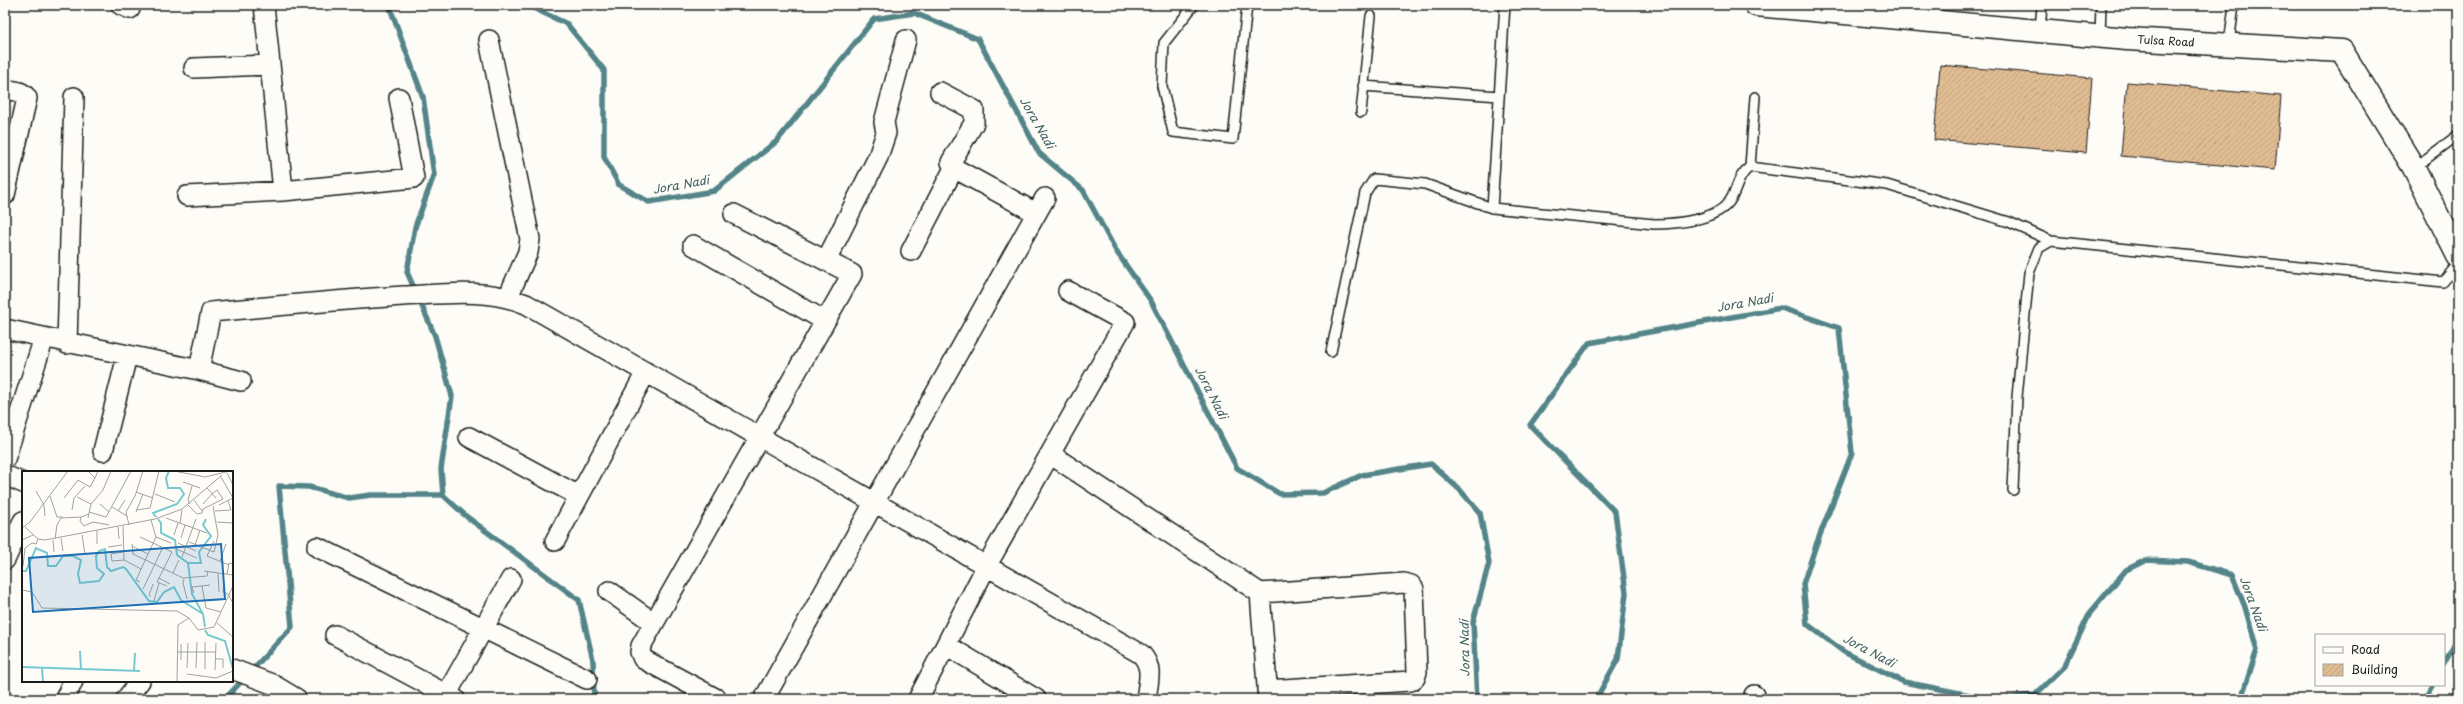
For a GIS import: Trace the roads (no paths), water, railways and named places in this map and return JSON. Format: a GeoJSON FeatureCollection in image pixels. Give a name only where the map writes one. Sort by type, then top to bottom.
{"type":"FeatureCollection","features":[{"type":"Feature","properties":{"kind":"street"},"geometry":{"type":"LineString","coordinates":[[264,5],[283,191]]}},
{"type":"Feature","properties":{"kind":"street","name":"Tulsa Road"},"geometry":{"type":"LineString","coordinates":[[1756,5],[1937,13],[2040,31],[2342,52],[2414,168],[2458,256]]}},
{"type":"Feature","properties":{"kind":"street"},"geometry":{"type":"LineString","coordinates":[[489,40],[530,233],[528,252],[508,297]]}},
{"type":"Feature","properties":{"kind":"street"},"geometry":{"type":"LineString","coordinates":[[826,260],[878,157],[886,133],[884,122],[906,40]]}},
{"type":"Feature","properties":{"kind":"street"},"geometry":{"type":"LineString","coordinates":[[194,68],[270,66]]}},
{"type":"Feature","properties":{"kind":"street"},"geometry":{"type":"LineString","coordinates":[[5,90],[25,93],[27,98],[5,195]]}},
{"type":"Feature","properties":{"kind":"street"},"geometry":{"type":"LineString","coordinates":[[764,699],[873,501],[1041,206],[954,168],[951,162],[974,123],[976,116],[974,110],[940,92]]}},
{"type":"Feature","properties":{"kind":"street"},"geometry":{"type":"LineString","coordinates":[[67,344],[74,97]]}},
{"type":"Feature","properties":{"kind":"street"},"geometry":{"type":"LineString","coordinates":[[187,196],[283,191],[414,178],[399,98]]}},
{"type":"Feature","properties":{"kind":"street"},"geometry":{"type":"LineString","coordinates":[[911,251],[954,168]]}},
{"type":"Feature","properties":{"kind":"street"},"geometry":{"type":"LineString","coordinates":[[717,699],[643,659],[640,652],[641,646],[852,274],[734,214]]}},
{"type":"Feature","properties":{"kind":"street"},"geometry":{"type":"LineString","coordinates":[[693,245],[825,320]]}},
{"type":"Feature","properties":{"kind":"street"},"geometry":{"type":"LineString","coordinates":[[918,699],[987,565],[1125,322],[1068,291]]}},
{"type":"Feature","properties":{"kind":"street"},"geometry":{"type":"LineString","coordinates":[[199,370],[211,312],[361,298],[475,292],[508,297],[526,304],[1141,654],[1148,662],[1150,672],[1146,699]]}},
{"type":"Feature","properties":{"kind":"street"},"geometry":{"type":"LineString","coordinates":[[5,329],[67,344],[199,370],[241,381]]}},
{"type":"Feature","properties":{"kind":"street"},"geometry":{"type":"LineString","coordinates":[[5,459],[44,338]]}},
{"type":"Feature","properties":{"kind":"street"},"geometry":{"type":"LineString","coordinates":[[103,451],[127,356]]}},
{"type":"Feature","properties":{"kind":"street"},"geometry":{"type":"LineString","coordinates":[[555,541],[646,372]]}},
{"type":"Feature","properties":{"kind":"street"},"geometry":{"type":"LineString","coordinates":[[469,437],[579,496]]}},
{"type":"Feature","properties":{"kind":"street"},"geometry":{"type":"LineString","coordinates":[[1050,454],[1260,593],[1404,583],[1411,585],[1414,589],[1417,672],[1415,678],[1412,680],[1268,695],[1260,593]]}},
{"type":"Feature","properties":{"kind":"street"},"geometry":{"type":"LineString","coordinates":[[5,475],[22,483]]}},
{"type":"Feature","properties":{"kind":"street"},"geometry":{"type":"LineString","coordinates":[[5,560],[22,524]]}},
{"type":"Feature","properties":{"kind":"street"},"geometry":{"type":"LineString","coordinates":[[317,547],[587,679]]}},
{"type":"Feature","properties":{"kind":"street"},"geometry":{"type":"LineString","coordinates":[[335,635],[449,698],[483,627],[511,579]]}},
{"type":"Feature","properties":{"kind":"street"},"geometry":{"type":"LineString","coordinates":[[609,591],[654,623]]}},
{"type":"Feature","properties":{"kind":"street"},"geometry":{"type":"LineString","coordinates":[[946,645],[1036,699]]}},
{"type":"Feature","properties":{"kind":"street"},"geometry":{"type":"LineString","coordinates":[[234,670],[272,684],[297,699]]}},
{"type":"Feature","properties":{"kind":"street"},"geometry":{"type":"LineString","coordinates":[[65,699],[73,682]]}},
{"type":"Feature","properties":{"kind":"street"},"geometry":{"type":"LineString","coordinates":[[126,699],[139,682]]}},
{"type":"Feature","properties":{"kind":"lane"},"geometry":{"type":"LineString","coordinates":[[1194,5],[1164,43],[1162,86],[1173,132],[1233,139],[1247,5]]}},
{"type":"Feature","properties":{"kind":"lane"},"geometry":{"type":"LineString","coordinates":[[1492,208],[1504,5]]}},
{"type":"Feature","properties":{"kind":"lane"},"geometry":{"type":"LineString","coordinates":[[2040,31],[2042,5]]}},
{"type":"Feature","properties":{"kind":"lane"},"geometry":{"type":"LineString","coordinates":[[2100,36],[2101,5]]}},
{"type":"Feature","properties":{"kind":"lane"},"geometry":{"type":"LineString","coordinates":[[2229,44],[2234,5]]}},
{"type":"Feature","properties":{"kind":"lane"},"geometry":{"type":"LineString","coordinates":[[1361,112],[1371,16]]}},
{"type":"Feature","properties":{"kind":"lane"},"geometry":{"type":"LineString","coordinates":[[1363,86],[1499,96]]}},
{"type":"Feature","properties":{"kind":"lane"},"geometry":{"type":"LineString","coordinates":[[1750,168],[1755,97]]}},
{"type":"Feature","properties":{"kind":"lane"},"geometry":{"type":"LineString","coordinates":[[2414,168],[2458,135]]}},
{"type":"Feature","properties":{"kind":"lane"},"geometry":{"type":"LineString","coordinates":[[1331,352],[1365,193],[1374,179],[1425,184],[1492,208],[1654,224],[1677,224],[1714,213],[1728,204],[1742,173],[1750,168],[1887,185],[2009,222],[2051,241],[2443,282],[2458,264]]}},
{"type":"Feature","properties":{"kind":"lane"},"geometry":{"type":"LineString","coordinates":[[2013,490],[2017,397],[2029,273],[2039,248],[2051,241]]}},
{"type":"Feature","properties":{"kind":"waterway"},"geometry":{"type":"LineString","coordinates":[[389,5],[423,97],[434,175],[415,227],[407,272],[435,336],[452,396],[441,469],[443,495],[467,517],[579,600],[593,660],[594,699]]}},
{"type":"Feature","properties":{"kind":"waterway","name":"Jora Nadi"},"geometry":{"type":"LineString","coordinates":[[527,5],[567,24],[604,70],[604,157],[619,185],[649,202],[714,191],[777,141],[874,19],[914,13],[978,39],[1039,153],[1083,190],[1116,251],[1151,301],[1237,468],[1280,494],[1323,493],[1362,475],[1431,464],[1460,490],[1480,513],[1489,563],[1473,622],[1477,699]]}},
{"type":"Feature","properties":{"kind":"waterway","name":"Jora Nadi"},"geometry":{"type":"LineString","coordinates":[[1596,699],[1618,659],[1626,593],[1615,512],[1530,425],[1589,343],[1781,308],[1839,328],[1852,453],[1816,545],[1803,584],[1807,624],[1844,652],[1904,682],[1990,699]]}},
{"type":"Feature","properties":{"kind":"waterway"},"geometry":{"type":"LineString","coordinates":[[225,699],[292,627],[279,486],[309,487],[349,498],[371,495],[443,495]]}},
{"type":"Feature","properties":{"kind":"waterway","name":"Jora Nadi"},"geometry":{"type":"LineString","coordinates":[[1999,699],[2035,695],[2064,667],[2090,613],[2126,570],[2146,560],[2188,562],[2232,575],[2245,607],[2257,650],[2241,699]]}},
{"type":"Feature","properties":{"kind":"waterway","name":"Jora Nadi"},"geometry":{"type":"LineString","coordinates":[[2445,662],[2458,638]]}},
{"type":"Feature","properties":{"kind":"waterway","name":"Jora Nadi"},"geometry":{"type":"LineString","coordinates":[[2425,699],[2432,686]]}}]}
